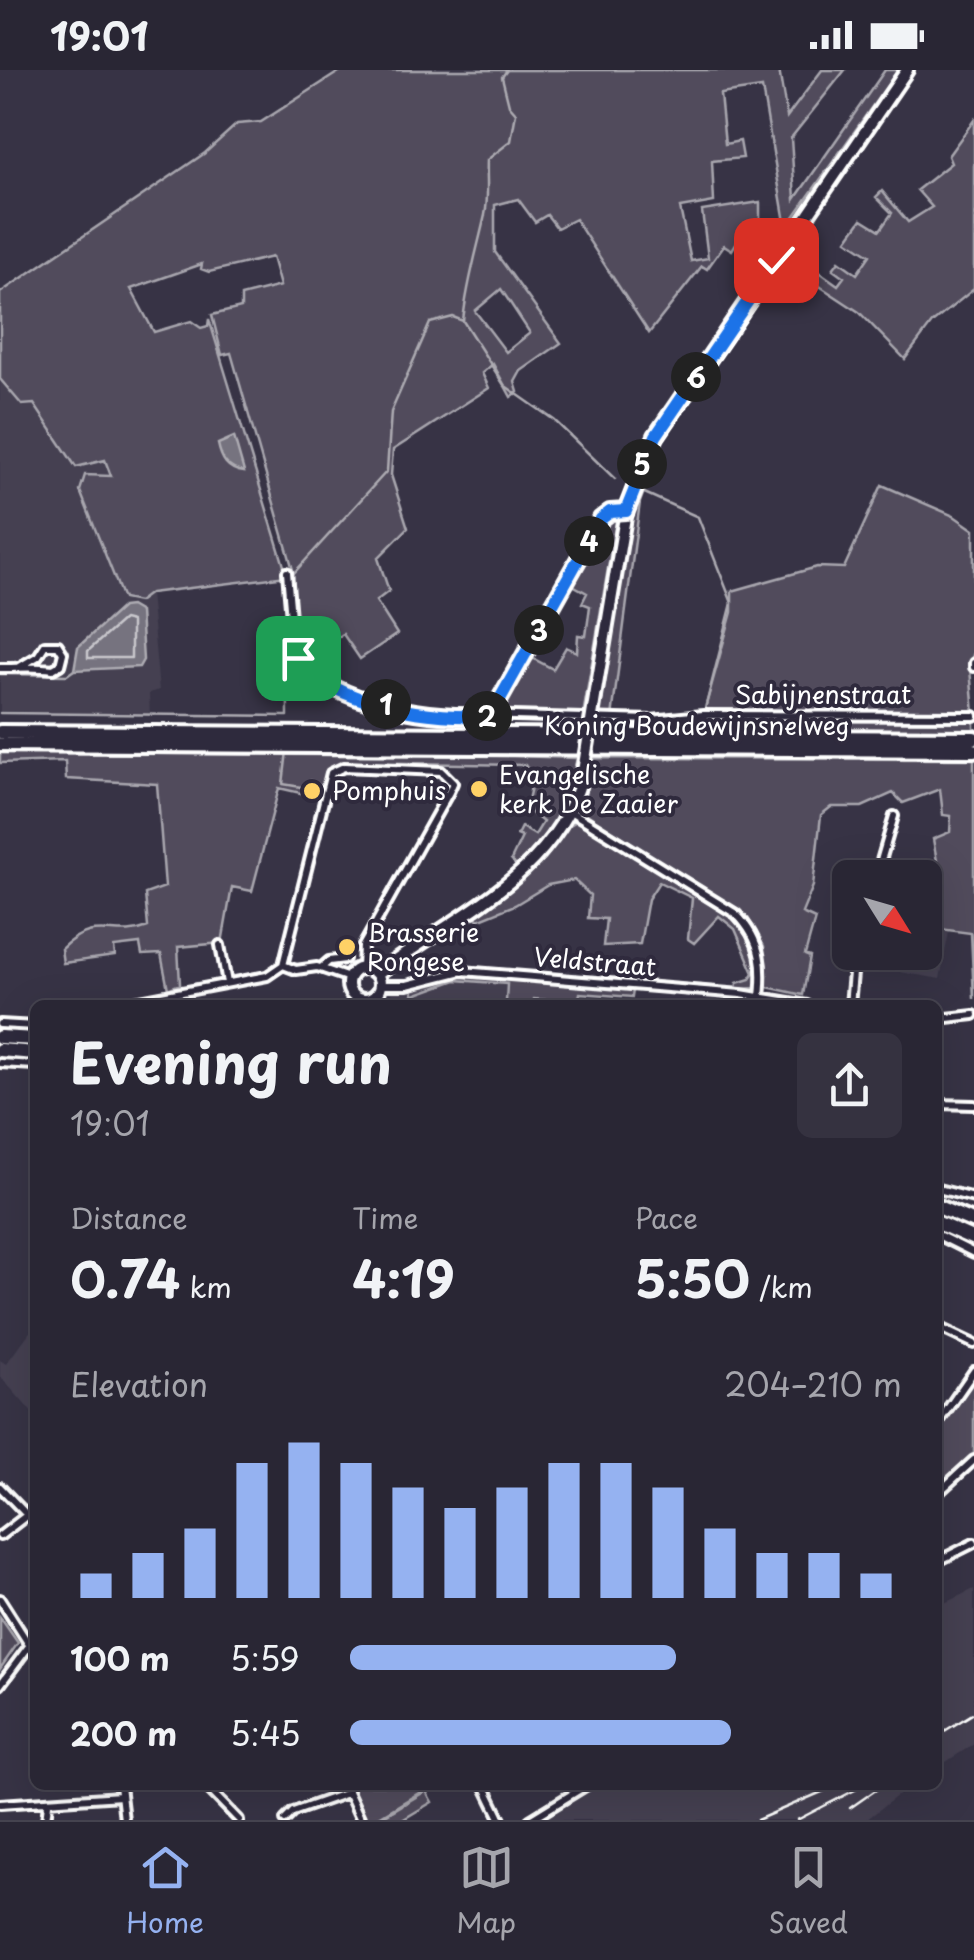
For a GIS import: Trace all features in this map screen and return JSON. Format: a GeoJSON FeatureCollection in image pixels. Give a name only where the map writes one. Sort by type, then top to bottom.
{"type":"FeatureCollection","features":[{"type":"Feature","properties":{"kind":"highway","name":"Koning Boudewijnsnelweg"},"geometry":{"type":"LineString","coordinates":[[0,732],[974,738]]}},
{"type":"Feature","properties":{"kind":"highway","name":"Koning Boudewijnsnelweg"},"geometry":{"type":"LineString","coordinates":[[0,744],[974,750]]}},
{"type":"Feature","properties":{"kind":"highway"},"geometry":{"type":"LineString","coordinates":[[0,1037],[30,1039]]}},
{"type":"Feature","properties":{"kind":"highway"},"geometry":{"type":"LineString","coordinates":[[0,1050],[30,1053]]}},
{"type":"Feature","properties":{"kind":"highway"},"geometry":{"type":"LineString","coordinates":[[942,1209],[974,1222]]}},
{"type":"Feature","properties":{"kind":"highway"},"geometry":{"type":"LineString","coordinates":[[942,1224],[974,1239]]}},
{"type":"Feature","properties":{"kind":"street"},"geometry":{"type":"LineString","coordinates":[[369,1000],[379,980],[531,866],[570,811],[582,778],[626,511],[640,468],[664,423],[907,70]]}},
{"type":"Feature","properties":{"kind":"street"},"geometry":{"type":"LineString","coordinates":[[491,715],[601,519],[610,512],[626,511]]}},
{"type":"Feature","properties":{"kind":"street","name":"Sabijnenstraat"},"geometry":{"type":"LineString","coordinates":[[287,572],[295,649],[314,676],[339,690],[416,714],[651,720],[703,715],[974,716]]}},
{"type":"Feature","properties":{"kind":"street"},"geometry":{"type":"LineString","coordinates":[[0,668],[18,668],[42,665],[57,667],[64,653],[49,643],[38,656],[18,668]]}},
{"type":"Feature","properties":{"kind":"street"},"geometry":{"type":"LineString","coordinates":[[38,656],[42,665]]}},
{"type":"Feature","properties":{"kind":"street"},"geometry":{"type":"LineString","coordinates":[[142,1000],[270,975],[283,965],[328,778],[336,768],[434,769],[453,782],[363,946],[362,968],[349,978]]}},
{"type":"Feature","properties":{"kind":"street"},"geometry":{"type":"LineString","coordinates":[[570,811],[736,914],[759,950],[760,1000]]}},
{"type":"Feature","properties":{"kind":"street"},"geometry":{"type":"LineString","coordinates":[[881,860],[894,816]]}},
{"type":"Feature","properties":{"kind":"street"},"geometry":{"type":"LineString","coordinates":[[220,945],[227,984]]}},
{"type":"Feature","properties":{"kind":"street"},"geometry":{"type":"LineString","coordinates":[[322,968],[329,962],[346,959]]}},
{"type":"Feature","properties":{"kind":"street"},"geometry":{"type":"LineString","coordinates":[[283,965],[296,970],[322,968],[349,978]]}},
{"type":"Feature","properties":{"kind":"street"},"geometry":{"type":"LineString","coordinates":[[362,968],[379,980]]}},
{"type":"Feature","properties":{"kind":"street"},"geometry":{"type":"LineString","coordinates":[[850,1000],[853,970]]}},
{"type":"Feature","properties":{"kind":"street","name":"Veldstraat"},"geometry":{"type":"LineString","coordinates":[[379,980],[408,985],[462,971],[750,1000]]}},
{"type":"Feature","properties":{"kind":"street"},"geometry":{"type":"LineString","coordinates":[[349,978],[350,1000]]}},
{"type":"Feature","properties":{"kind":"street"},"geometry":{"type":"LineString","coordinates":[[942,1019],[974,1015]]}},
{"type":"Feature","properties":{"kind":"street"},"geometry":{"type":"LineString","coordinates":[[0,1024],[30,1026]]}},
{"type":"Feature","properties":{"kind":"street"},"geometry":{"type":"LineString","coordinates":[[0,1063],[30,1066]]}},
{"type":"Feature","properties":{"kind":"street"},"geometry":{"type":"LineString","coordinates":[[942,1104],[974,1106]]}},
{"type":"Feature","properties":{"kind":"street"},"geometry":{"type":"LineString","coordinates":[[942,1190],[973,1198]]}},
{"type":"Feature","properties":{"kind":"street"},"geometry":{"type":"LineString","coordinates":[[942,1237],[974,1254]]}},
{"type":"Feature","properties":{"kind":"street"},"geometry":{"type":"LineString","coordinates":[[942,1328],[974,1344]]}},
{"type":"Feature","properties":{"kind":"street"},"geometry":{"type":"LineString","coordinates":[[942,1417],[974,1371]]}},
{"type":"Feature","properties":{"kind":"street"},"geometry":{"type":"LineString","coordinates":[[942,1490],[974,1460]]}},
{"type":"Feature","properties":{"kind":"street"},"geometry":{"type":"LineString","coordinates":[[0,1487],[27,1515]]}},
{"type":"Feature","properties":{"kind":"street"},"geometry":{"type":"LineString","coordinates":[[0,1536],[30,1513]]}},
{"type":"Feature","properties":{"kind":"street"},"geometry":{"type":"LineString","coordinates":[[942,1559],[974,1542]]}},
{"type":"Feature","properties":{"kind":"street"},"geometry":{"type":"LineString","coordinates":[[0,1599],[30,1638]]}},
{"type":"Feature","properties":{"kind":"street"},"geometry":{"type":"LineString","coordinates":[[0,1684],[30,1644]]}},
{"type":"Feature","properties":{"kind":"street"},"geometry":{"type":"LineString","coordinates":[[120,1790],[124,1820]]}},
{"type":"Feature","properties":{"kind":"street"},"geometry":{"type":"LineString","coordinates":[[211,1790],[239,1820]]}},
{"type":"Feature","properties":{"kind":"street"},"geometry":{"type":"LineString","coordinates":[[285,1820],[292,1812],[344,1790]]}},
{"type":"Feature","properties":{"kind":"street"},"geometry":{"type":"LineString","coordinates":[[346,1790],[361,1820]]}},
{"type":"Feature","properties":{"kind":"street"},"geometry":{"type":"LineString","coordinates":[[486,1790],[501,1820]]}},
{"type":"Feature","properties":{"kind":"street"},"geometry":{"type":"LineString","coordinates":[[530,1820],[579,1790]]}},
{"type":"Feature","properties":{"kind":"street"},"geometry":{"type":"LineString","coordinates":[[0,1804],[48,1804],[121,1796]]}},
{"type":"Feature","properties":{"kind":"street"},"geometry":{"type":"LineString","coordinates":[[46,1820],[48,1804]]}},
{"type":"Feature","properties":{"kind":"shaded area"},"geometry":{"type":"Polygon","coordinates":[[[342,70],[779,70],[787,117],[822,70],[845,70],[791,138],[795,199],[885,70],[898,70],[786,228],[762,88],[720,94],[725,144],[740,141],[743,158],[712,161],[714,202],[680,208],[691,261],[708,258],[702,211],[760,202],[760,223],[746,227],[732,250],[724,245],[707,269],[702,266],[649,333],[575,219],[557,228],[547,215],[535,222],[518,199],[495,205],[495,252],[561,343],[521,371],[515,382],[518,392],[511,397],[493,364],[482,373],[489,388],[393,450],[391,475],[408,528],[378,558],[389,591],[376,601],[397,634],[360,659],[343,634],[303,661],[294,627],[293,570],[231,353],[222,355],[212,315],[241,308],[241,296],[280,286],[272,257],[209,272],[201,269],[202,264],[131,289],[154,332],[191,321],[201,328],[208,326],[209,319],[287,576],[150,593],[138,602],[123,599],[80,491],[85,475],[111,476],[105,460],[76,467],[34,404],[22,405],[0,379],[0,293],[205,153],[237,124],[261,122],[342,70]],[[501,289],[475,311],[506,352],[530,333],[501,289]]]}},
{"type":"Feature","properties":{"kind":"shaded area"},"geometry":{"type":"Polygon","coordinates":[[[974,120],[974,289],[932,323],[905,359],[859,312],[783,262],[790,251],[838,285],[844,277],[833,269],[839,261],[857,274],[870,255],[847,240],[862,219],[880,230],[892,213],[876,197],[882,191],[908,222],[932,207],[917,190],[951,163],[948,156],[974,120]]]}},
{"type":"Feature","properties":{"kind":"shaded area"},"geometry":{"type":"Polygon","coordinates":[[[0,379],[22,405],[77,402],[77,466],[105,460],[149,582],[159,690],[149,693],[150,716],[0,711],[0,379]]]}},
{"type":"Feature","properties":{"kind":"shaded area"},"geometry":{"type":"Polygon","coordinates":[[[652,453],[657,456],[640,502],[612,717],[598,718],[631,507],[652,453]]]}},
{"type":"Feature","properties":{"kind":"shaded area"},"geometry":{"type":"Polygon","coordinates":[[[882,485],[954,516],[974,530],[974,650],[970,669],[974,713],[704,712],[732,612],[732,591],[817,567],[844,568],[882,485]]]}},
{"type":"Feature","properties":{"kind":"shaded area"},"geometry":{"type":"Polygon","coordinates":[[[614,516],[583,715],[500,712],[530,657],[553,669],[566,647],[577,652],[578,635],[586,636],[590,606],[582,603],[587,593],[571,584],[606,518],[614,516]]]}},
{"type":"Feature","properties":{"kind":"shaded area"},"geometry":{"type":"Polygon","coordinates":[[[702,718],[943,719],[974,721],[974,730],[599,728],[599,724],[702,718]]]}},
{"type":"Feature","properties":{"kind":"shaded area"},"geometry":{"type":"Polygon","coordinates":[[[0,753],[577,758],[557,818],[541,844],[518,868],[511,860],[522,837],[517,835],[521,827],[535,835],[543,822],[526,809],[533,778],[525,765],[345,762],[330,768],[321,786],[311,781],[309,795],[279,788],[252,891],[232,887],[222,943],[178,947],[180,984],[168,989],[161,954],[142,955],[140,944],[114,947],[115,956],[63,963],[61,949],[84,933],[148,927],[145,894],[165,887],[157,784],[66,779],[65,761],[0,763],[0,753]]]}},
{"type":"Feature","properties":{"kind":"shaded area"},"geometry":{"type":"Polygon","coordinates":[[[592,758],[974,759],[974,999],[971,933],[942,929],[942,860],[937,860],[933,839],[950,832],[951,816],[943,815],[940,789],[903,803],[893,793],[862,807],[831,807],[821,815],[813,886],[802,913],[815,919],[805,955],[810,957],[803,995],[767,987],[764,946],[748,918],[582,811],[592,758]]]}},
{"type":"Feature","properties":{"kind":"shaded area"},"geometry":{"type":"Polygon","coordinates":[[[577,821],[740,923],[755,950],[760,982],[755,988],[736,989],[737,983],[750,979],[754,973],[735,929],[719,916],[694,943],[688,939],[692,898],[659,882],[648,899],[640,944],[603,946],[606,919],[588,918],[590,895],[574,880],[548,885],[515,905],[478,920],[474,914],[545,859],[568,826],[577,821]]]}},
{"type":"Feature","properties":{"kind":"shaded area"},"geometry":{"type":"Polygon","coordinates":[[[942,931],[949,932],[942,969],[942,931]]]}},
{"type":"Feature","properties":{"kind":"shaded area"},"geometry":{"type":"Polygon","coordinates":[[[900,970],[942,970],[940,979],[900,970]]]}},
{"type":"Feature","properties":{"kind":"shaded area"},"geometry":{"type":"Polygon","coordinates":[[[460,973],[509,978],[506,1000],[388,1000],[393,990],[460,973]]]}},
{"type":"Feature","properties":{"kind":"shaded area"},"geometry":{"type":"Polygon","coordinates":[[[461,974],[633,990],[632,997],[580,993],[582,1000],[506,1000],[507,984],[456,980],[414,995],[412,1000],[413,988],[461,974]]]}},
{"type":"Feature","properties":{"kind":"shaded area"},"geometry":{"type":"Polygon","coordinates":[[[30,1332],[30,1410],[0,1376],[0,1360],[6,1364],[30,1332]]]}},
{"type":"Feature","properties":{"kind":"shaded area"},"geometry":{"type":"Polygon","coordinates":[[[974,1376],[974,1454],[942,1484],[942,1422],[974,1376]]]}},
{"type":"Feature","properties":{"kind":"shaded area"},"geometry":{"type":"Polygon","coordinates":[[[974,1589],[974,1744],[942,1764],[942,1604],[974,1589]]]}},
{"type":"Feature","properties":{"kind":"shaded area"},"geometry":{"type":"Polygon","coordinates":[[[0,1617],[18,1643],[0,1669],[0,1617]]]}},
{"type":"Feature","properties":{"kind":"shaded area"},"geometry":{"type":"Polygon","coordinates":[[[348,1790],[424,1790],[374,1820],[362,1820],[348,1790]]]}},
{"type":"Feature","properties":{"kind":"shaded area"},"geometry":{"type":"Polygon","coordinates":[[[589,1790],[905,1790],[866,1820],[541,1820],[589,1790]]]}},
{"type":"Feature","properties":{"kind":"shaded area"},"geometry":{"type":"Polygon","coordinates":[[[426,1791],[432,1802],[402,1820],[377,1820],[426,1791]]]}},
{"type":"Feature","properties":{"kind":"water"},"geometry":{"type":"Polygon","coordinates":[[[234,437],[244,472],[229,466],[219,449],[218,444],[234,437]]]}},
{"type":"Feature","properties":{"kind":"water"},"geometry":{"type":"Polygon","coordinates":[[[130,606],[140,612],[143,660],[139,667],[74,670],[78,647],[122,607],[130,606]]]}},
{"type":"Feature","properties":{"kind":"waterway"},"geometry":{"type":"LineString","coordinates":[[293,574],[387,471],[391,412],[430,323],[453,317],[463,321],[486,208],[487,160],[511,141],[516,113],[509,105],[502,77],[507,70]]}},
{"type":"Feature","properties":{"kind":"waterway"},"geometry":{"type":"LineString","coordinates":[[463,321],[504,385],[554,420],[615,479]]}},
{"type":"Feature","properties":{"kind":"waterway"},"geometry":{"type":"LineString","coordinates":[[640,491],[698,517],[732,603],[706,705]]}},
{"type":"Feature","properties":{"kind":"waterway"},"geometry":{"type":"LineString","coordinates":[[0,713],[288,716],[287,608]]}},
{"type":"Feature","properties":{"kind":"waterway"},"geometry":{"type":"LineString","coordinates":[[0,674],[67,675],[74,670]]}},
{"type":"Feature","properties":{"kind":"waterway"},"geometry":{"type":"LineString","coordinates":[[287,751],[283,784],[307,788]]}},
{"type":"Feature","properties":{"kind":"railway"},"geometry":{"type":"LineString","coordinates":[[942,1733],[974,1713]]}},
{"type":"Feature","properties":{"kind":"railway"},"geometry":{"type":"LineString","coordinates":[[757,1820],[826,1790]]}},
{"type":"Feature","properties":{"kind":"railway"},"geometry":{"type":"LineString","coordinates":[[797,1820],[855,1790]]}},
{"type":"Feature","properties":{"kind":"railway"},"geometry":{"type":"LineString","coordinates":[[850,1808],[876,1790]]}},
{"type":"Feature","properties":{"kind":"place","name":"Evangelische kerk De Zaaier"},"geometry":{"type":"Point","coordinates":[479,789]}},
{"type":"Feature","properties":{"kind":"place","name":"Pomphuis"},"geometry":{"type":"Point","coordinates":[312,791]}},
{"type":"Feature","properties":{"kind":"place","name":"Brasserie Rongese"},"geometry":{"type":"Point","coordinates":[347,947]}},
{"type":"Feature","properties":{"kind":"route"},"geometry":{"type":"LineString","coordinates":[[298,658],[304,668],[326,684],[416,714],[491,715],[601,519],[610,512],[626,511],[656,436],[776,260]]}}]}
